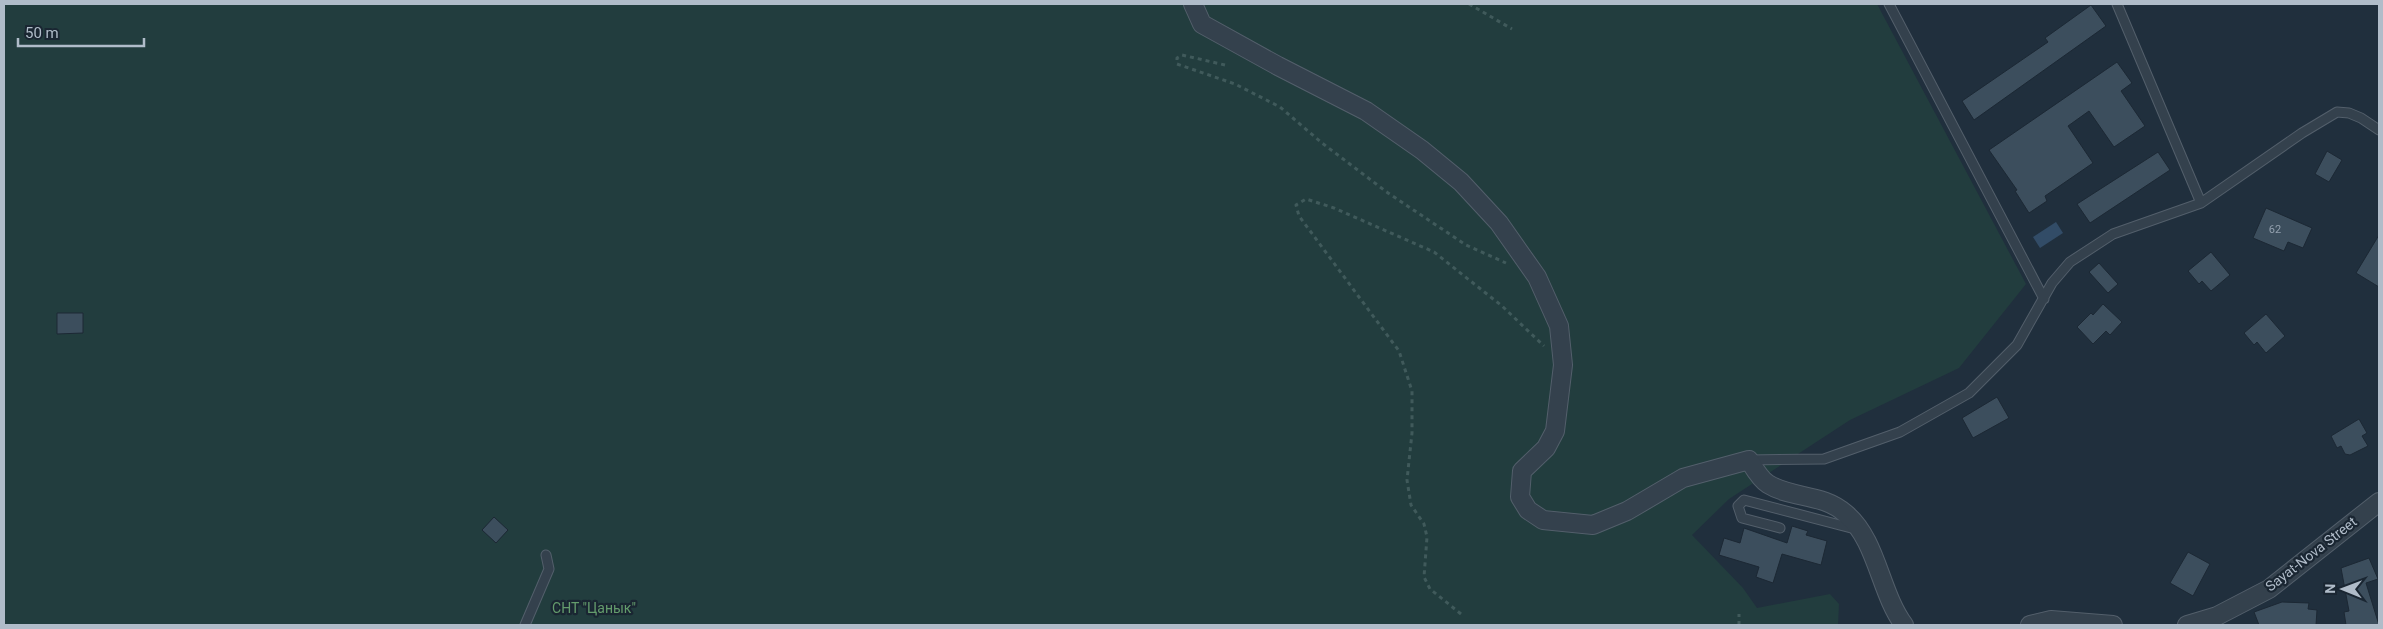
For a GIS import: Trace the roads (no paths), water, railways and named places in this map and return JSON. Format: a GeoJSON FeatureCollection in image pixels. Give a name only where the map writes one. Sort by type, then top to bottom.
{"type":"FeatureCollection","features":[{"type":"Feature","properties":{"kind":"street"},"geometry":{"type":"LineString","coordinates":[[1193,4],[1202,24],[1366,111],[1422,150],[1461,182],[1499,223],[1537,277],[1559,326],[1563,365],[1555,431],[1546,448],[1522,471],[1520,497],[1528,510],[1543,520],[1593,525],[1627,511],[1683,478],[1749,460],[1767,484],[1833,504],[1848,514],[1862,532],[1893,611],[1904,625]]}},
{"type":"Feature","properties":{"kind":"street","name":"Sayat-Nova Street"},"geometry":{"type":"LineString","coordinates":[[2187,625],[2217,616],[2269,589],[2379,502]]}},
{"type":"Feature","properties":{"kind":"street"},"geometry":{"type":"LineString","coordinates":[[2030,625],[2051,620],[2113,625]]}},
{"type":"Feature","properties":{"kind":"lane"},"geometry":{"type":"LineString","coordinates":[[1888,4],[2044,298]]}},
{"type":"Feature","properties":{"kind":"lane"},"geometry":{"type":"LineString","coordinates":[[2117,4],[2201,203]]}},
{"type":"Feature","properties":{"kind":"lane"},"geometry":{"type":"LineString","coordinates":[[1749,460],[1824,459],[1900,432],[1970,393],[2017,345],[2052,283],[2070,262],[2113,234],[2201,203],[2302,133],[2337,112],[2349,113],[2361,118],[2379,130]]}},
{"type":"Feature","properties":{"kind":"lane"},"geometry":{"type":"LineString","coordinates":[[1780,528],[1742,518],[1738,511],[1741,502],[1744,500],[1862,532]]}},
{"type":"Feature","properties":{"kind":"lane"},"geometry":{"type":"LineString","coordinates":[[525,625],[549,569],[546,555]]}},
{"type":"Feature","properties":{"kind":"water"},"geometry":{"type":"Polygon","coordinates":[[[2056,222],[2063,233],[2040,248],[2033,237],[2056,222]]]}},
{"type":"Feature","properties":{"kind":"park label","name":"СНТ \"Цанык\""},"geometry":{"type":"Point","coordinates":[594,608]}}]}
